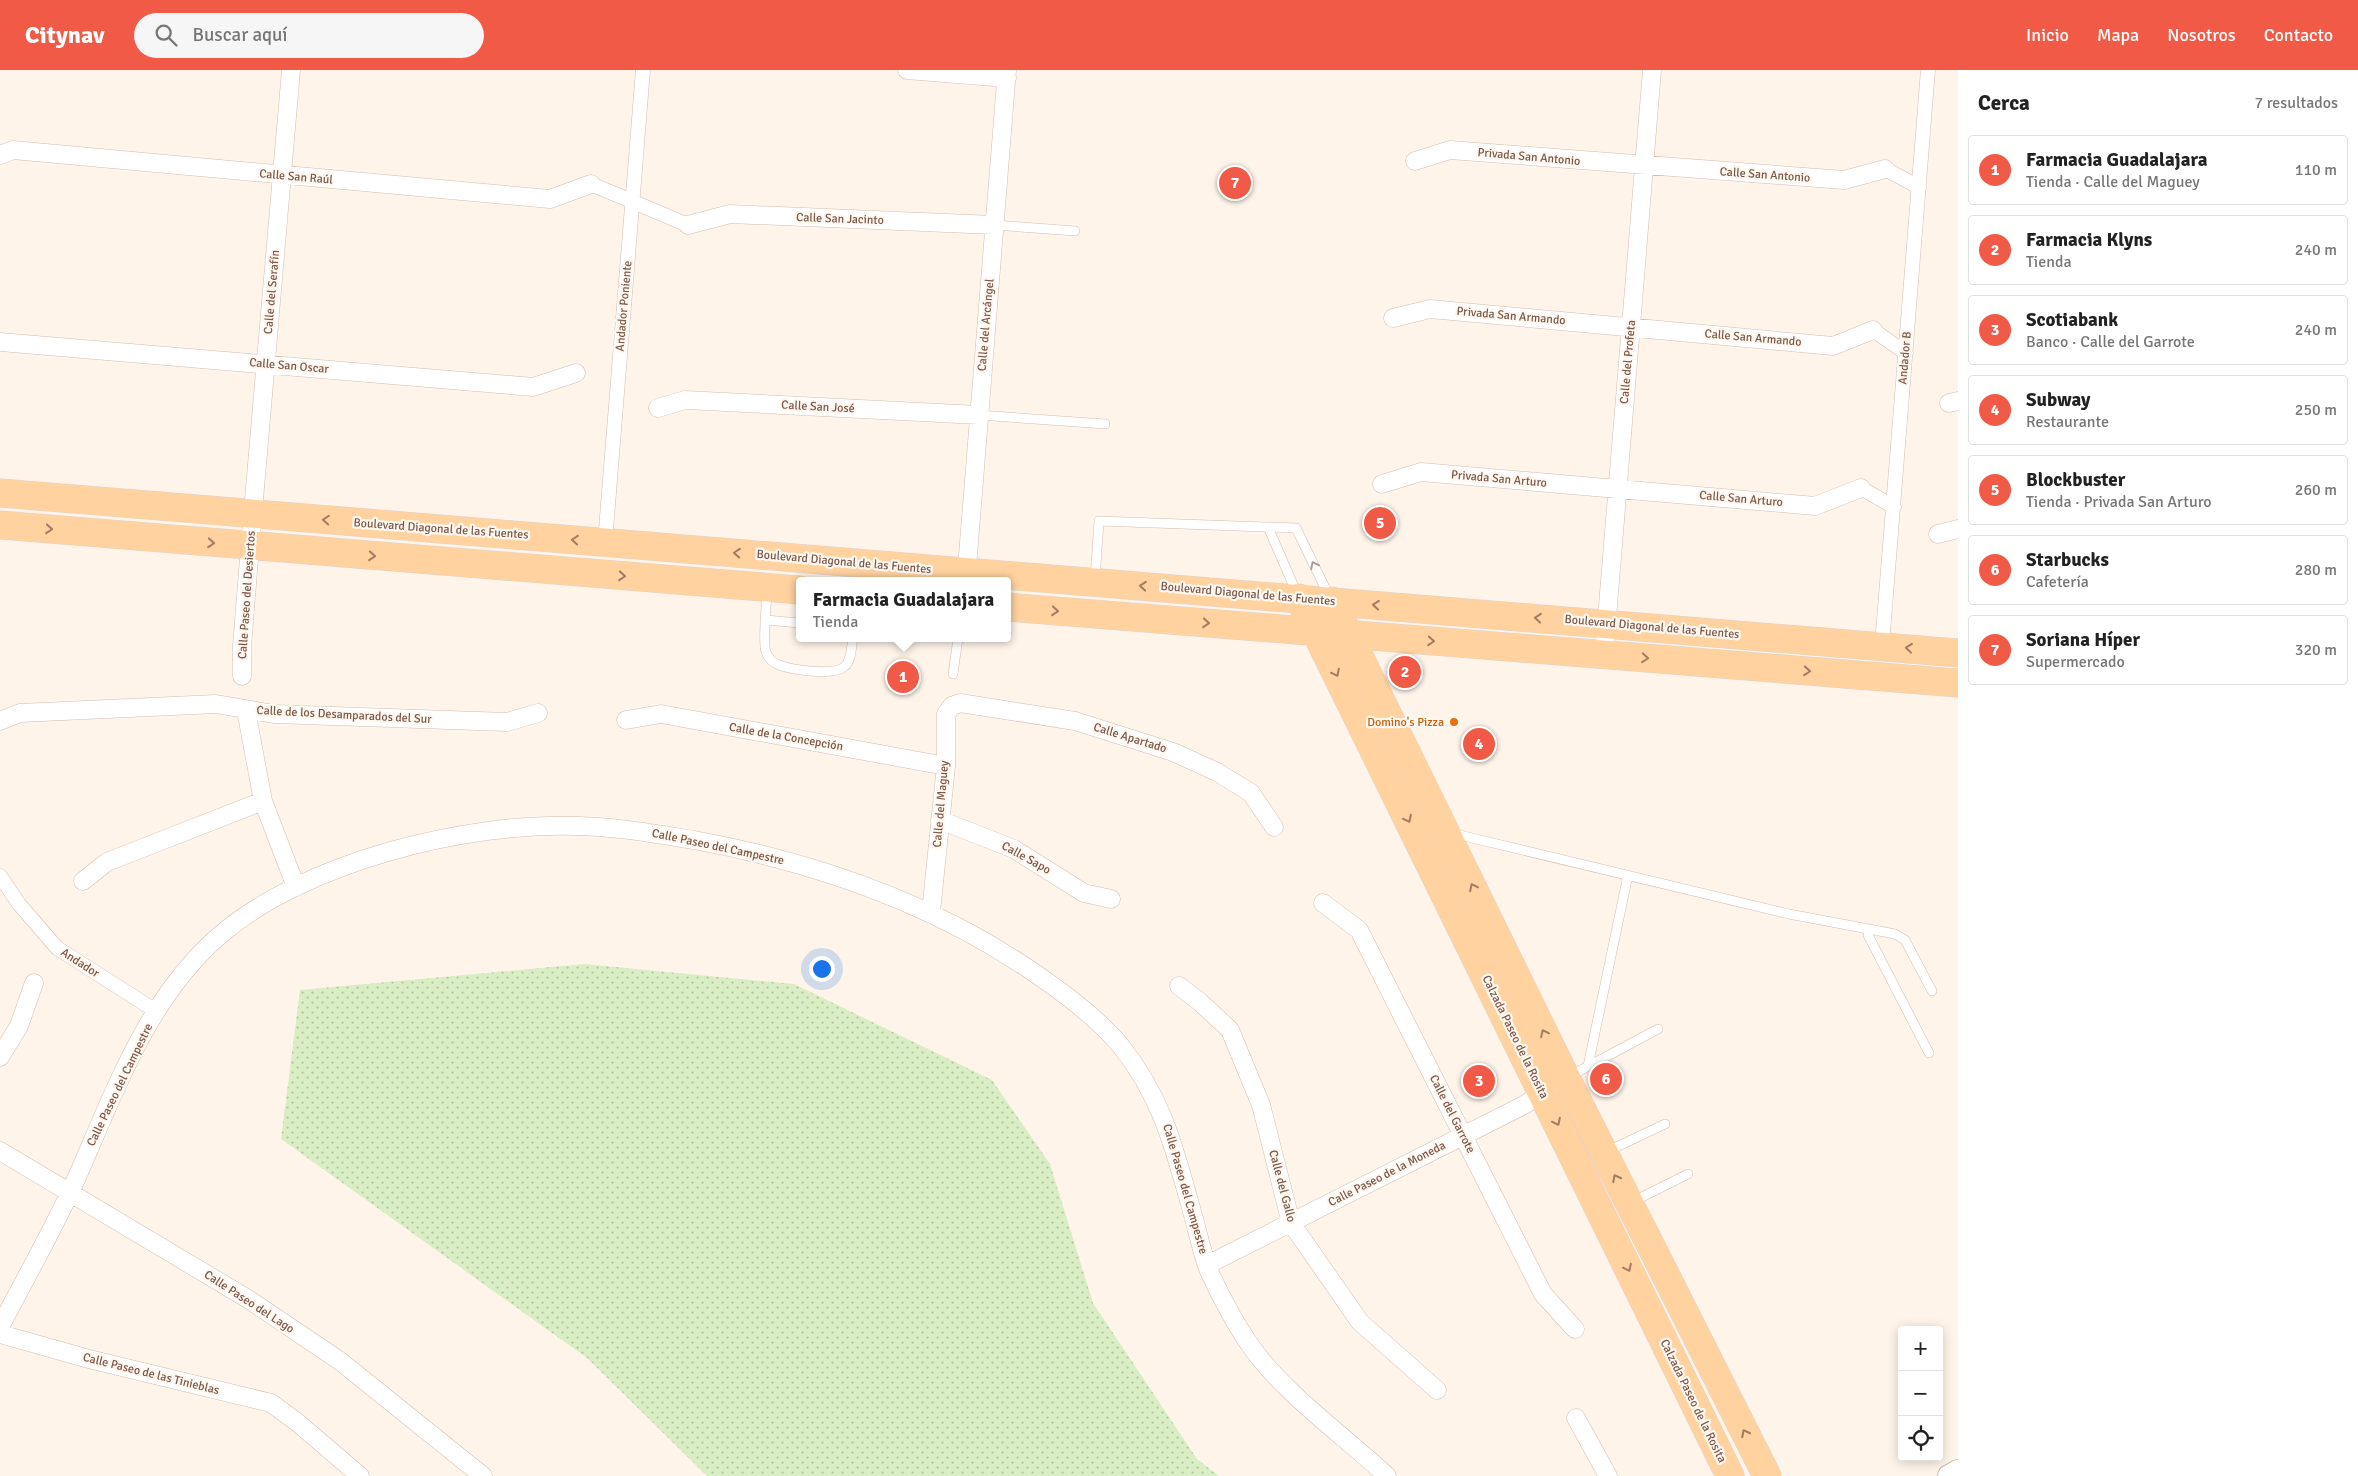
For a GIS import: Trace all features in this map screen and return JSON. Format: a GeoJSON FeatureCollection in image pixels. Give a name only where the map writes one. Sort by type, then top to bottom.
{"type":"FeatureCollection","features":[{"type":"Feature","properties":{"kind":"main road","name":"Boulevard Diagonal de las Fuentes"},"geometry":{"type":"LineString","coordinates":[[0,493],[253,515],[605,542],[988,577]]}},
{"type":"Feature","properties":{"kind":"main road"},"geometry":{"type":"LineString","coordinates":[[0,526],[796,590]]}},
{"type":"Feature","properties":{"kind":"main road","name":"Boulevard Diagonal de las Fuentes"},"geometry":{"type":"LineString","coordinates":[[1011,578],[1095,582],[1299,598],[1882,645],[1958,653]]}},
{"type":"Feature","properties":{"kind":"main road","name":"Calzada Paseo de la Rosita"},"geometry":{"type":"LineString","coordinates":[[1299,598],[1730,1476]]}},
{"type":"Feature","properties":{"kind":"main road"},"geometry":{"type":"LineString","coordinates":[[1332,601],[1446,832],[1577,1072],[1604,1153],[1767,1476]]}},
{"type":"Feature","properties":{"kind":"main road"},"geometry":{"type":"LineString","coordinates":[[1011,607],[1958,683]]}},
{"type":"Feature","properties":{"kind":"street","name":"Calle del Serafín"},"geometry":{"type":"LineString","coordinates":[[253,515],[291,70]]}},
{"type":"Feature","properties":{"kind":"street","name":"Andador Poniente"},"geometry":{"type":"LineString","coordinates":[[605,542],[644,70]]}},
{"type":"Feature","properties":{"kind":"street"},"geometry":{"type":"LineString","coordinates":[[907,70],[1007,74]]}},
{"type":"Feature","properties":{"kind":"street","name":"Calle del Profeta"},"geometry":{"type":"LineString","coordinates":[[1604,654],[1652,70]]}},
{"type":"Feature","properties":{"kind":"street","name":"Andador B"},"geometry":{"type":"LineString","coordinates":[[1882,645],[1928,70]]}},
{"type":"Feature","properties":{"kind":"street","name":"Calle del Arcángel"},"geometry":{"type":"LineString","coordinates":[[966,576],[1007,74]]}},
{"type":"Feature","properties":{"kind":"street","name":"Calle San Raúl"},"geometry":{"type":"LineString","coordinates":[[0,155],[12,150],[550,199],[591,184]]}},
{"type":"Feature","properties":{"kind":"street","name":"Privada San Antonio"},"geometry":{"type":"LineString","coordinates":[[1415,161],[1450,150],[1644,166]]}},
{"type":"Feature","properties":{"kind":"street","name":"Calle San Antonio"},"geometry":{"type":"LineString","coordinates":[[1644,166],[1844,180],[1885,169]]}},
{"type":"Feature","properties":{"kind":"street"},"geometry":{"type":"LineString","coordinates":[[1885,169],[1919,187]]}},
{"type":"Feature","properties":{"kind":"street"},"geometry":{"type":"LineString","coordinates":[[591,184],[688,225]]}},
{"type":"Feature","properties":{"kind":"street","name":"Calle San Jacinto"},"geometry":{"type":"LineString","coordinates":[[688,225],[730,214],[994,225]]}},
{"type":"Feature","properties":{"kind":"street","name":"Privada San Armando"},"geometry":{"type":"LineString","coordinates":[[1393,318],[1430,309],[1631,327]]}},
{"type":"Feature","properties":{"kind":"street","name":"Calle San Armando"},"geometry":{"type":"LineString","coordinates":[[1631,327],[1832,346],[1873,330]]}},
{"type":"Feature","properties":{"kind":"street"},"geometry":{"type":"LineString","coordinates":[[1873,330],[1906,353]]}},
{"type":"Feature","properties":{"kind":"street","name":"Calle San Oscar"},"geometry":{"type":"LineString","coordinates":[[0,342],[534,387],[576,373]]}},
{"type":"Feature","properties":{"kind":"street","name":"Calle San José"},"geometry":{"type":"LineString","coordinates":[[658,408],[685,400],[979,415]]}},
{"type":"Feature","properties":{"kind":"street","name":"Privada San Arturo"},"geometry":{"type":"LineString","coordinates":[[1382,484],[1421,472],[1618,489]]}},
{"type":"Feature","properties":{"kind":"street"},"geometry":{"type":"LineString","coordinates":[[1861,488],[1894,507]]}},
{"type":"Feature","properties":{"kind":"street","name":"Calle San Arturo"},"geometry":{"type":"LineString","coordinates":[[1618,489],[1815,506],[1861,488]]}},
{"type":"Feature","properties":{"kind":"street","name":"Calle Paseo del Desiertos"},"geometry":{"type":"LineString","coordinates":[[242,676],[242,646],[253,515]]}},
{"type":"Feature","properties":{"kind":"street"},"geometry":{"type":"LineString","coordinates":[[1938,534],[1958,529]]}},
{"type":"Feature","properties":{"kind":"street","name":"Calle del Maguey"},"geometry":{"type":"LineString","coordinates":[[931,912],[946,766],[946,714],[952,706],[960,703]]}},
{"type":"Feature","properties":{"kind":"street","name":"Calle Apartado"},"geometry":{"type":"LineString","coordinates":[[960,703],[1075,721],[1173,752],[1217,772],[1251,793],[1274,827]]}},
{"type":"Feature","properties":{"kind":"street","name":"Calle de los Desamparados del Sur"},"geometry":{"type":"LineString","coordinates":[[0,721],[20,714],[216,704],[274,714],[507,722],[538,713]]}},
{"type":"Feature","properties":{"kind":"street"},"geometry":{"type":"LineString","coordinates":[[246,710],[263,800],[296,886]]}},
{"type":"Feature","properties":{"kind":"street","name":"Calle de la Concepción"},"geometry":{"type":"LineString","coordinates":[[626,720],[661,714],[946,766]]}},
{"type":"Feature","properties":{"kind":"street"},"geometry":{"type":"LineString","coordinates":[[83,881],[108,862],[263,800]]}},
{"type":"Feature","properties":{"kind":"street","name":"Calle Sapo"},"geometry":{"type":"LineString","coordinates":[[940,820],[1014,849],[1084,893],[1110,899]]}},
{"type":"Feature","properties":{"kind":"street","name":"Calle Paseo del Campestre"},"geometry":{"type":"LineString","coordinates":[[0,1327],[70,1192],[128,1062],[156,1011],[180,977],[220,935],[257,909],[296,886],[386,853],[455,836],[519,828],[577,826],[650,832],[725,846],[785,860],[931,912],[1022,963],[1082,1007],[1120,1046],[1144,1079],[1164,1116],[1207,1265],[1227,1307],[1253,1350],[1286,1386],[1387,1476]]}},
{"type":"Feature","properties":{"kind":"street","name":"Andador"},"geometry":{"type":"LineString","coordinates":[[0,876],[19,904],[57,948],[156,1011]]}},
{"type":"Feature","properties":{"kind":"street","name":"Calle del Garrote"},"geometry":{"type":"LineString","coordinates":[[1323,903],[1359,930],[1543,1294],[1576,1329]]}},
{"type":"Feature","properties":{"kind":"street"},"geometry":{"type":"LineString","coordinates":[[0,1056],[20,1026],[34,983]]}},
{"type":"Feature","properties":{"kind":"street","name":"Calle del Gallo"},"geometry":{"type":"LineString","coordinates":[[1179,986],[1200,1002],[1230,1030],[1261,1105],[1291,1223],[1360,1322],[1437,1390]]}},
{"type":"Feature","properties":{"kind":"street","name":"Calle Paseo de la Moneda"},"geometry":{"type":"LineString","coordinates":[[1207,1265],[1463,1136],[1577,1072]]}},
{"type":"Feature","properties":{"kind":"street","name":"Calle Paseo del Lago"},"geometry":{"type":"LineString","coordinates":[[0,1151],[248,1299],[340,1361],[483,1476]]}},
{"type":"Feature","properties":{"kind":"street","name":"Calle Paseo de las Tinieblas"},"geometry":{"type":"LineString","coordinates":[[0,1334],[89,1359],[271,1403],[298,1423],[360,1476]]}},
{"type":"Feature","properties":{"kind":"street"},"geometry":{"type":"LineString","coordinates":[[1576,1418],[1608,1476]]}},
{"type":"Feature","properties":{"kind":"street"},"geometry":{"type":"LineString","coordinates":[[1949,1476],[1958,1471]]}},
{"type":"Feature","properties":{"kind":"lane"},"geometry":{"type":"LineString","coordinates":[[994,225],[1075,231]]}},
{"type":"Feature","properties":{"kind":"lane"},"geometry":{"type":"LineString","coordinates":[[979,415],[1105,424]]}},
{"type":"Feature","properties":{"kind":"lane"},"geometry":{"type":"LineString","coordinates":[[1095,582],[1099,521],[1296,528],[1332,601]]}},
{"type":"Feature","properties":{"kind":"lane"},"geometry":{"type":"LineString","coordinates":[[1268,528],[1299,598]]}},
{"type":"Feature","properties":{"kind":"lane"},"geometry":{"type":"LineString","coordinates":[[767,588],[765,651],[770,661],[778,665],[828,672],[837,671],[845,667],[849,660],[852,642]]}},
{"type":"Feature","properties":{"kind":"lane"},"geometry":{"type":"LineString","coordinates":[[766,620],[796,623]]}},
{"type":"Feature","properties":{"kind":"lane"},"geometry":{"type":"LineString","coordinates":[[953,674],[957,642]]}},
{"type":"Feature","properties":{"kind":"lane"},"geometry":{"type":"LineString","coordinates":[[1446,832],[1789,914],[1895,934],[1905,940],[1932,991]]}},
{"type":"Feature","properties":{"kind":"lane"},"geometry":{"type":"LineString","coordinates":[[1577,1072],[1628,875]]}},
{"type":"Feature","properties":{"kind":"lane"},"geometry":{"type":"LineString","coordinates":[[1868,935],[1929,1054]]}},
{"type":"Feature","properties":{"kind":"lane"},"geometry":{"type":"LineString","coordinates":[[1577,1072],[1658,1029]]}},
{"type":"Feature","properties":{"kind":"lane"},"geometry":{"type":"LineString","coordinates":[[1604,1153],[1665,1124]]}},
{"type":"Feature","properties":{"kind":"lane"},"geometry":{"type":"LineString","coordinates":[[1629,1203],[1688,1174]]}},
{"type":"Feature","properties":{"kind":"green space"},"geometry":{"type":"Polygon","coordinates":[[[584,964],[794,984],[992,1080],[1050,1164],[1093,1303],[1197,1459],[1219,1476],[707,1476],[587,1358],[281,1139],[300,990],[584,964]]]}},
{"type":"Feature","properties":{"kind":"place","name":"Soriana Híper"},"geometry":{"type":"Point","coordinates":[1235,183]}},
{"type":"Feature","properties":{"kind":"place","name":"Blockbuster"},"geometry":{"type":"Point","coordinates":[1380,523]}},
{"type":"Feature","properties":{"kind":"place","name":"Farmacia Klyns"},"geometry":{"type":"Point","coordinates":[1405,672]}},
{"type":"Feature","properties":{"kind":"place","name":"Farmacia Guadalajara"},"geometry":{"type":"Point","coordinates":[903,677]}},
{"type":"Feature","properties":{"kind":"place","name":"Domino's Pizza"},"geometry":{"type":"Point","coordinates":[1454,722]}},
{"type":"Feature","properties":{"kind":"place","name":"Subway"},"geometry":{"type":"Point","coordinates":[1479,744]}},
{"type":"Feature","properties":{"kind":"place","name":"Starbucks"},"geometry":{"type":"Point","coordinates":[1606,1079]}},
{"type":"Feature","properties":{"kind":"place","name":"Scotiabank"},"geometry":{"type":"Point","coordinates":[1479,1081]}}]}
